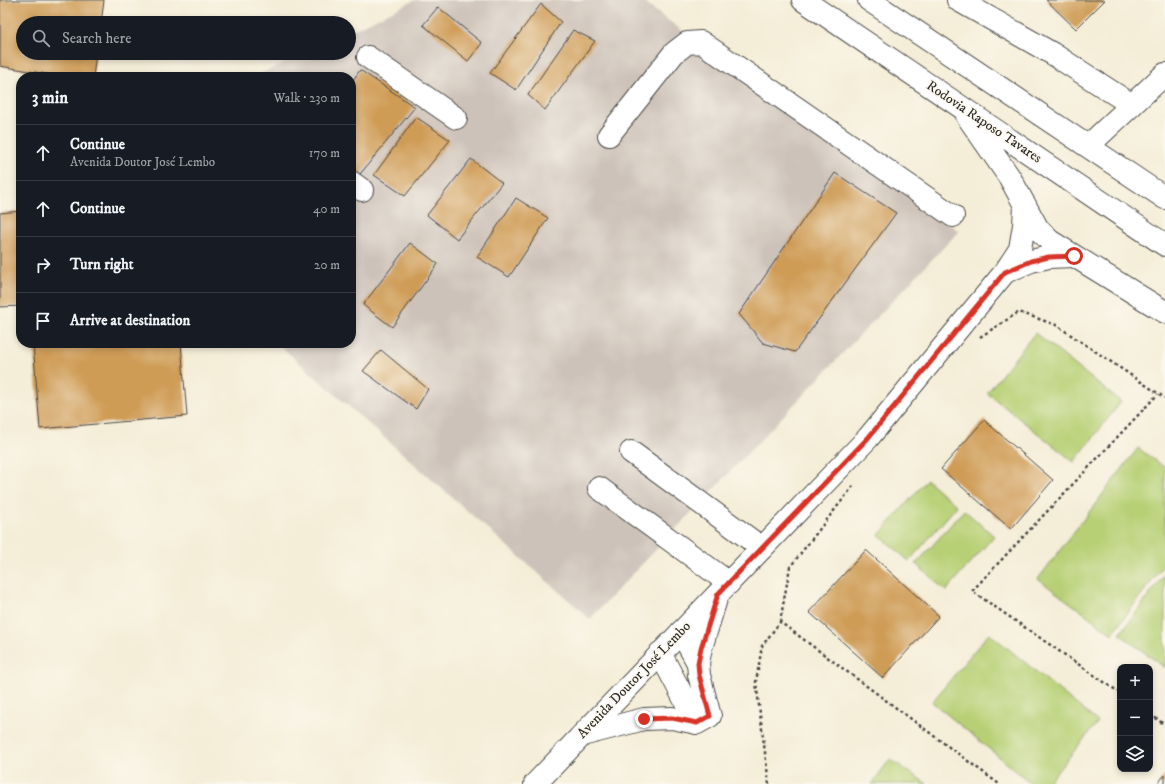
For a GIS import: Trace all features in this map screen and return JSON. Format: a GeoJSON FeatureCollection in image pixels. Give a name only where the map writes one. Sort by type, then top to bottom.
{"type":"FeatureCollection","features":[{"type":"Feature","properties":{"kind":"main road","name":"Rodovia Raposo Tavares"},"geometry":{"type":"LineString","coordinates":[[803,0],[1165,245]]}},
{"type":"Feature","properties":{"kind":"main road"},"geometry":{"type":"LineString","coordinates":[[869,0],[1165,198]]}},
{"type":"Feature","properties":{"kind":"main road"},"geometry":{"type":"LineString","coordinates":[[958,0],[1053,54],[1132,105]]}},
{"type":"Feature","properties":{"kind":"main road"},"geometry":{"type":"LineString","coordinates":[[609,135],[674,53],[687,43],[701,42],[953,216]]}},
{"type":"Feature","properties":{"kind":"main road"},"geometry":{"type":"LineString","coordinates":[[368,57],[456,118]]}},
{"type":"Feature","properties":{"kind":"main road"},"geometry":{"type":"LineString","coordinates":[[1088,146],[1165,74]]}},
{"type":"Feature","properties":{"kind":"main road"},"geometry":{"type":"LineString","coordinates":[[961,107],[1010,178],[1038,229],[1050,241],[1165,312]]}},
{"type":"Feature","properties":{"kind":"main road","name":"Avenida Doutor José Lembo"},"geometry":{"type":"LineString","coordinates":[[535,784],[868,438],[1005,272],[1020,249],[1024,225],[1025,206]]}},
{"type":"Feature","properties":{"kind":"main road","name":"Avenida Doutor José Lembo"},"geometry":{"type":"LineString","coordinates":[[1005,272],[1031,261],[1049,257],[1074,256]]}},
{"type":"Feature","properties":{"kind":"main road"},"geometry":{"type":"LineString","coordinates":[[631,452],[762,548]]}},
{"type":"Feature","properties":{"kind":"main road"},"geometry":{"type":"LineString","coordinates":[[599,488],[723,589],[701,648],[698,663],[704,719]]}},
{"type":"Feature","properties":{"kind":"main road"},"geometry":{"type":"LineString","coordinates":[[681,632],[698,663]]}},
{"type":"Feature","properties":{"kind":"main road"},"geometry":{"type":"LineString","coordinates":[[660,653],[704,719]]}},
{"type":"Feature","properties":{"kind":"main road"},"geometry":{"type":"LineString","coordinates":[[582,735],[644,719],[704,719]]}},
{"type":"Feature","properties":{"kind":"path"},"geometry":{"type":"LineString","coordinates":[[975,340],[1019,312],[1056,325],[1165,398]]}},
{"type":"Feature","properties":{"kind":"path"},"geometry":{"type":"LineString","coordinates":[[1117,691],[972,591],[1158,394]]}},
{"type":"Feature","properties":{"kind":"path"},"geometry":{"type":"LineString","coordinates":[[769,784],[756,682],[762,646],[780,622],[790,567],[858,480]]}},
{"type":"Feature","properties":{"kind":"path"},"geometry":{"type":"LineString","coordinates":[[780,622],[999,784]]}},
{"type":"Feature","properties":{"kind":"path"},"geometry":{"type":"LineString","coordinates":[[1153,716],[1165,724]]}},
{"type":"Feature","properties":{"kind":"shaded area"},"geometry":{"type":"Polygon","coordinates":[[[415,0],[640,0],[959,231],[590,619],[283,348],[356,348],[356,72],[264,72],[289,60],[356,60],[356,29],[415,0]]]}},
{"type":"Feature","properties":{"kind":"green space"},"geometry":{"type":"Polygon","coordinates":[[[1035,333],[1121,402],[1074,462],[987,393],[1035,333]]]}},
{"type":"Feature","properties":{"kind":"green space"},"geometry":{"type":"Polygon","coordinates":[[[1138,448],[1165,468],[1165,563],[1112,634],[1038,579],[1138,448]]]}},
{"type":"Feature","properties":{"kind":"green space"},"geometry":{"type":"Polygon","coordinates":[[[927,480],[957,506],[909,561],[879,535],[927,480]]]}},
{"type":"Feature","properties":{"kind":"green space"},"geometry":{"type":"Polygon","coordinates":[[[964,510],[994,536],[946,591],[916,564],[964,510]]]}},
{"type":"Feature","properties":{"kind":"green space"},"geometry":{"type":"Polygon","coordinates":[[[1165,574],[1165,668],[1120,634],[1165,574]]]}},
{"type":"Feature","properties":{"kind":"green space"},"geometry":{"type":"Polygon","coordinates":[[[989,633],[1098,722],[1047,784],[1032,784],[932,702],[989,633]]]}},
{"type":"Feature","properties":{"kind":"green space"},"geometry":{"type":"Polygon","coordinates":[[[890,759],[927,784],[872,784],[890,759]]]}},
{"type":"Feature","properties":{"kind":"building"},"geometry":{"type":"Polygon","coordinates":[[[0,0],[104,0],[102,16],[16,16],[16,60],[95,60],[94,72],[35,72],[0,66],[0,0]]]}},
{"type":"Feature","properties":{"kind":"building"},"geometry":{"type":"Polygon","coordinates":[[[1046,0],[1105,0],[1076,29],[1046,0]]]}},
{"type":"Feature","properties":{"kind":"building"},"geometry":{"type":"Polygon","coordinates":[[[541,4],[561,22],[516,90],[490,73],[541,4]]]}},
{"type":"Feature","properties":{"kind":"building"},"geometry":{"type":"Polygon","coordinates":[[[438,7],[482,43],[468,61],[423,25],[438,7]]]}},
{"type":"Feature","properties":{"kind":"building"},"geometry":{"type":"Polygon","coordinates":[[[573,30],[595,41],[545,110],[528,95],[573,30]]]}},
{"type":"Feature","properties":{"kind":"building"},"geometry":{"type":"Polygon","coordinates":[[[360,70],[415,107],[356,179],[356,76],[360,70]]]}},
{"type":"Feature","properties":{"kind":"building"},"geometry":{"type":"Polygon","coordinates":[[[416,117],[450,140],[405,196],[374,175],[416,117]]]}},
{"type":"Feature","properties":{"kind":"building"},"geometry":{"type":"Polygon","coordinates":[[[471,159],[502,183],[457,239],[427,215],[471,159]]]}},
{"type":"Feature","properties":{"kind":"building"},"geometry":{"type":"Polygon","coordinates":[[[835,173],[896,213],[795,352],[763,343],[739,314],[835,173]]]}},
{"type":"Feature","properties":{"kind":"building"},"geometry":{"type":"Polygon","coordinates":[[[516,198],[548,218],[509,277],[477,257],[516,198]]]}},
{"type":"Feature","properties":{"kind":"building"},"geometry":{"type":"Polygon","coordinates":[[[16,211],[16,306],[0,307],[0,213],[16,211]]]}},
{"type":"Feature","properties":{"kind":"building"},"geometry":{"type":"Polygon","coordinates":[[[410,243],[438,264],[392,327],[363,305],[410,243]]]}},
{"type":"Feature","properties":{"kind":"building"},"geometry":{"type":"Polygon","coordinates":[[[33,348],[181,348],[187,416],[40,429],[33,348]]]}},
{"type":"Feature","properties":{"kind":"building"},"geometry":{"type":"Polygon","coordinates":[[[381,350],[428,389],[416,409],[363,371],[381,350]]]}},
{"type":"Feature","properties":{"kind":"building"},"geometry":{"type":"Polygon","coordinates":[[[984,420],[1053,480],[1011,529],[941,469],[984,420]]]}},
{"type":"Feature","properties":{"kind":"building"},"geometry":{"type":"Polygon","coordinates":[[[866,550],[939,616],[883,678],[809,612],[866,550]]]}},
{"type":"Feature","properties":{"kind":"building"},"geometry":{"type":"Polygon","coordinates":[[[1165,775],[1165,784],[1157,784],[1165,775]]]}},
{"type":"Feature","properties":{"kind":"route"},"geometry":{"type":"LineString","coordinates":[[644,719],[672,718],[697,723],[710,716],[699,675],[698,663],[701,648],[718,594],[868,438],[1005,272],[1031,261],[1049,257],[1074,256]]}}]}
